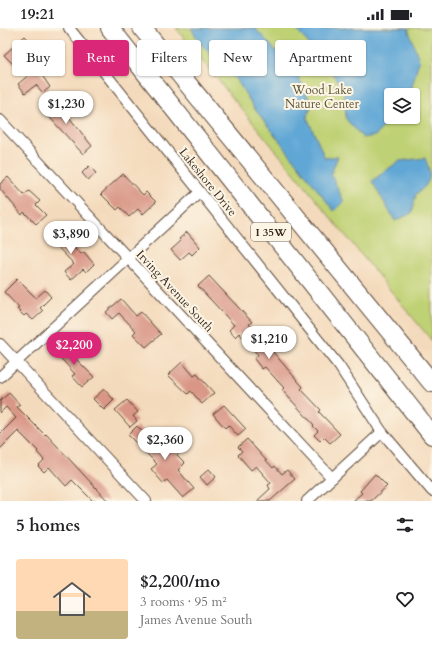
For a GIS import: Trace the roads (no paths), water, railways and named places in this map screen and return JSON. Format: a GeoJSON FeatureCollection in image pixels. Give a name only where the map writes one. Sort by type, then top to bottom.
{"type":"FeatureCollection","features":[{"type":"Feature","properties":{"kind":"highway","name":"I 35W"},"geometry":{"type":"LineString","coordinates":[[110,28],[432,435]]}},
{"type":"Feature","properties":{"kind":"highway","name":"I 35W"},"geometry":{"type":"LineString","coordinates":[[142,28],[432,383]]}},
{"type":"Feature","properties":{"kind":"street","name":"Lakeshore Drive"},"geometry":{"type":"LineString","coordinates":[[69,28],[339,366],[382,432],[432,491]]}},
{"type":"Feature","properties":{"kind":"street","name":"Irving Avenue South"},"geometry":{"type":"LineString","coordinates":[[0,120],[332,478]]}},
{"type":"Feature","properties":{"kind":"street"},"geometry":{"type":"LineString","coordinates":[[0,377],[200,192]]}},
{"type":"Feature","properties":{"kind":"street"},"geometry":{"type":"LineString","coordinates":[[0,344],[146,501]]}},
{"type":"Feature","properties":{"kind":"street"},"geometry":{"type":"LineString","coordinates":[[307,501],[382,432]]}},
{"type":"Feature","properties":{"kind":"water"},"geometry":{"type":"Polygon","coordinates":[[[191,28],[255,28],[266,40],[209,40],[209,52],[201,44],[201,40],[198,40],[191,28]]]}},
{"type":"Feature","properties":{"kind":"water"},"geometry":{"type":"Polygon","coordinates":[[[295,28],[408,28],[419,60],[412,88],[384,88],[384,124],[386,124],[375,136],[363,138],[346,119],[344,91],[334,76],[366,76],[366,40],[305,40],[295,28]]]}},
{"type":"Feature","properties":{"kind":"water"},"geometry":{"type":"Polygon","coordinates":[[[267,41],[275,50],[275,76],[298,76],[312,105],[307,117],[325,158],[338,156],[331,174],[344,202],[334,211],[254,108],[238,82],[232,76],[267,76],[267,41]]]}},
{"type":"Feature","properties":{"kind":"water"},"geometry":{"type":"Polygon","coordinates":[[[425,158],[429,169],[428,182],[416,194],[412,213],[395,221],[372,181],[399,161],[425,158]]]}},
{"type":"Feature","properties":{"kind":"park label","name":"Wood Lake Nature Center"},"geometry":{"type":"Point","coordinates":[322,97]}}]}
